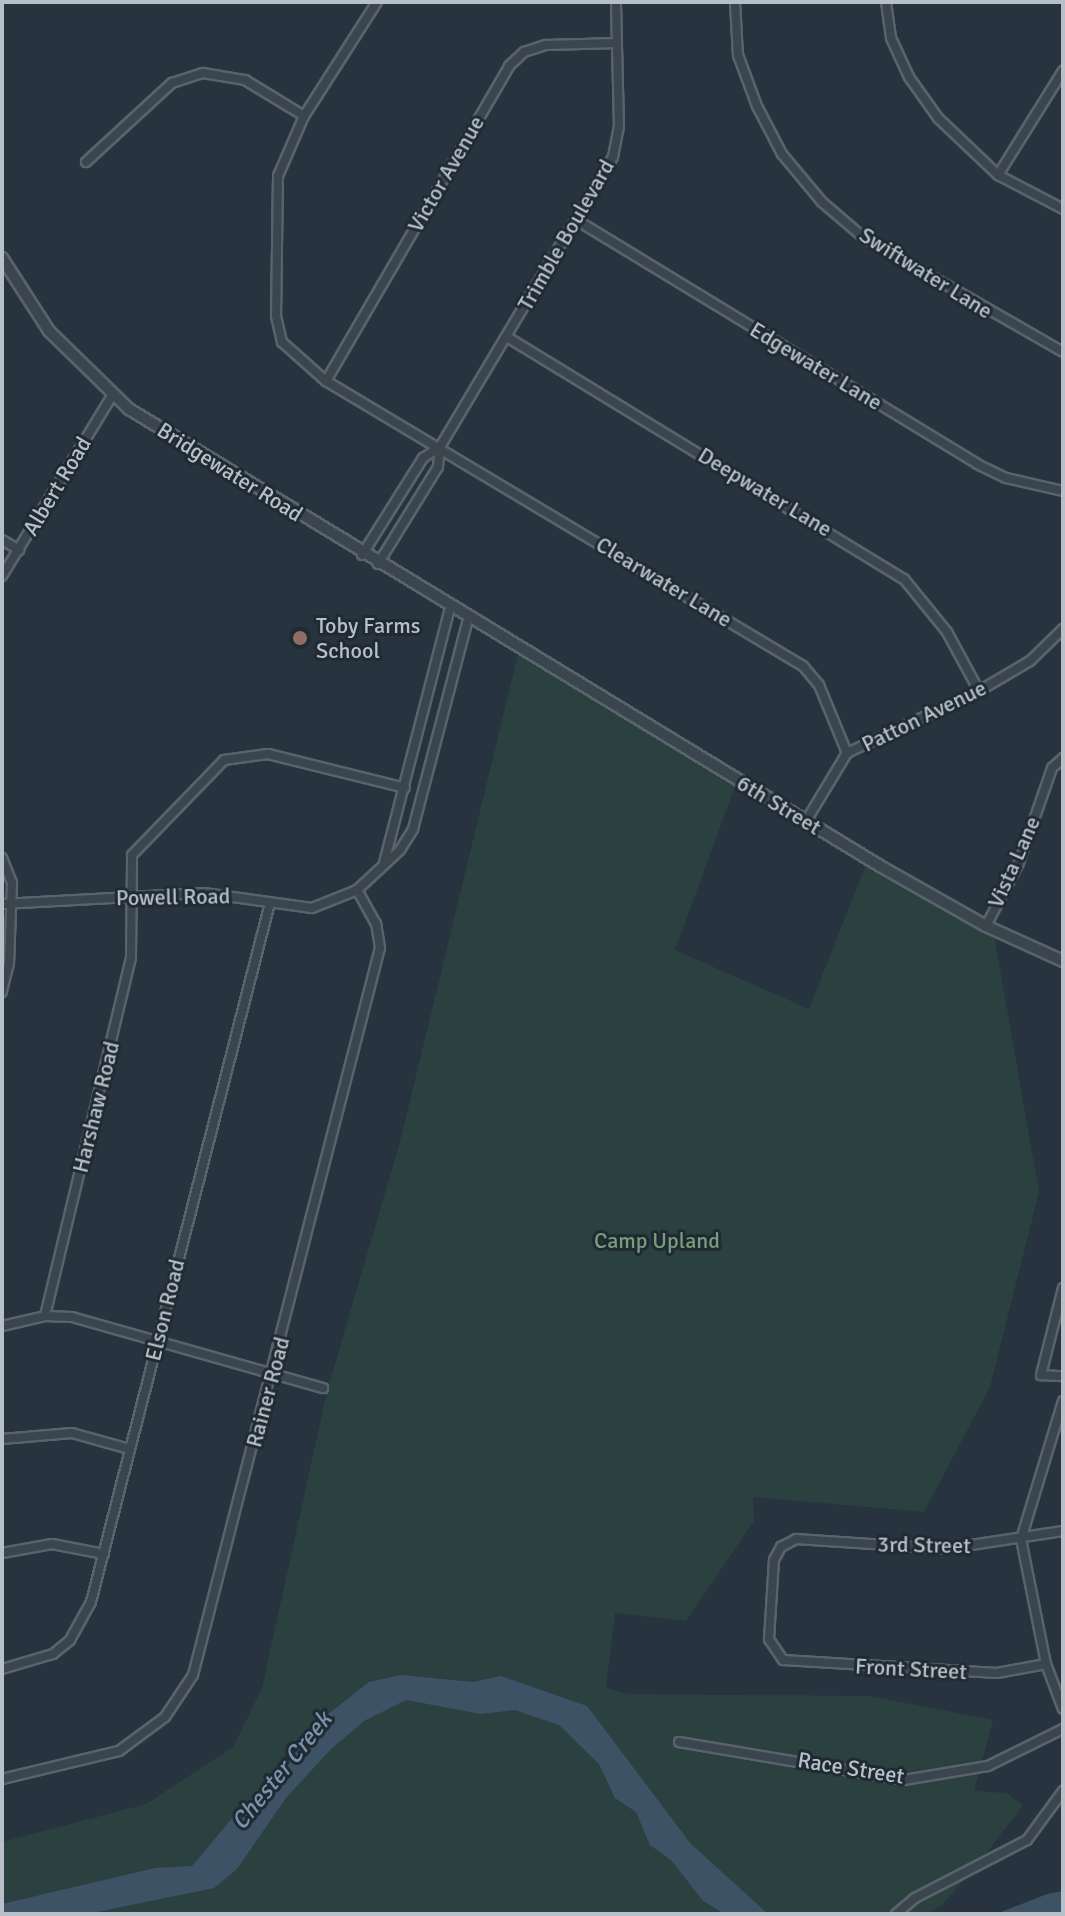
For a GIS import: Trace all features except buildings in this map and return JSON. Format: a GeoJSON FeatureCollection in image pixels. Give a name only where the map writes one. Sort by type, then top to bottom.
{"type":"FeatureCollection","features":[{"type":"Feature","properties":{"kind":"street","name":"Clearwater Lane"},"geometry":{"type":"LineString","coordinates":[[377,2],[304,116],[278,176],[276,316],[282,342],[326,381],[803,666],[819,685],[847,753]]}},
{"type":"Feature","properties":{"kind":"street","name":"Trimble Boulevard"},"geometry":{"type":"LineString","coordinates":[[378,565],[438,467],[440,447],[578,221],[613,157],[619,127],[616,2]]}},
{"type":"Feature","properties":{"kind":"street","name":"Swiftwater Lane"},"geometry":{"type":"LineString","coordinates":[[735,2],[738,55],[757,106],[782,154],[822,202],[863,237],[1063,352]]}},
{"type":"Feature","properties":{"kind":"street"},"geometry":{"type":"LineString","coordinates":[[886,2],[891,38],[909,77],[938,118],[998,175],[1063,209]]}},
{"type":"Feature","properties":{"kind":"street","name":"Victor Avenue"},"geometry":{"type":"LineString","coordinates":[[326,381],[509,66],[524,52],[546,45],[617,43]]}},
{"type":"Feature","properties":{"kind":"street"},"geometry":{"type":"LineString","coordinates":[[998,175],[1063,71]]}},
{"type":"Feature","properties":{"kind":"street"},"geometry":{"type":"LineString","coordinates":[[86,162],[172,83],[203,73],[245,80],[304,116]]}},
{"type":"Feature","properties":{"kind":"street","name":"Edgewater Lane"},"geometry":{"type":"LineString","coordinates":[[578,221],[977,464],[1006,478],[1063,491]]}},
{"type":"Feature","properties":{"kind":"street","name":"Bridgewater Road"},"geometry":{"type":"LineString","coordinates":[[2,258],[49,331],[112,396],[378,565],[501,639]]}},
{"type":"Feature","properties":{"kind":"street","name":"Deepwater Lane"},"geometry":{"type":"LineString","coordinates":[[507,337],[904,579],[947,632],[979,691]]}},
{"type":"Feature","properties":{"kind":"street","name":"Albert Road"},"geometry":{"type":"LineString","coordinates":[[2,576],[112,396]]}},
{"type":"Feature","properties":{"kind":"street","name":"Trimble Boulevard"},"geometry":{"type":"LineString","coordinates":[[362,555],[423,458],[440,447]]}},
{"type":"Feature","properties":{"kind":"street"},"geometry":{"type":"LineString","coordinates":[[2,540],[19,550]]}},
{"type":"Feature","properties":{"kind":"street"},"geometry":{"type":"LineString","coordinates":[[380,871],[405,788],[450,608]]}},
{"type":"Feature","properties":{"kind":"street","name":"Powell Road"},"geometry":{"type":"LineString","coordinates":[[7,904],[204,893],[312,908],[357,890],[380,871],[413,829],[468,619]]}},
{"type":"Feature","properties":{"kind":"street","name":"Patton Avenue"},"geometry":{"type":"LineString","coordinates":[[806,821],[847,753],[979,691],[1030,661],[1063,629]]}},
{"type":"Feature","properties":{"kind":"street","name":"6th Street"},"geometry":{"type":"LineString","coordinates":[[501,639],[986,926],[1063,961]]}},
{"type":"Feature","properties":{"kind":"street","name":"Harshaw Road"},"geometry":{"type":"LineString","coordinates":[[45,1316],[131,958],[129,896],[132,855],[224,760],[268,754],[405,788]]}},
{"type":"Feature","properties":{"kind":"street","name":"Vista Lane"},"geometry":{"type":"LineString","coordinates":[[986,926],[1019,863],[1052,768],[1063,758]]}},
{"type":"Feature","properties":{"kind":"street"},"geometry":{"type":"LineString","coordinates":[[2,858],[12,883],[7,904],[2,992]]}},
{"type":"Feature","properties":{"kind":"street","name":"Rainer Road"},"geometry":{"type":"LineString","coordinates":[[2,1779],[119,1751],[165,1717],[185,1690],[203,1643],[274,1375],[380,948],[376,924],[357,890]]}},
{"type":"Feature","properties":{"kind":"street","name":"Elson Road"},"geometry":{"type":"LineString","coordinates":[[2,1669],[53,1654],[70,1640],[91,1602],[270,903]]}},
{"type":"Feature","properties":{"kind":"street"},"geometry":{"type":"LineString","coordinates":[[1063,1288],[1041,1375],[1063,1376]]}},
{"type":"Feature","properties":{"kind":"street"},"geometry":{"type":"LineString","coordinates":[[2,1326],[45,1316],[72,1317],[323,1388]]}},
{"type":"Feature","properties":{"kind":"street"},"geometry":{"type":"LineString","coordinates":[[1063,1401],[1021,1539],[1046,1664],[1063,1709]]}},
{"type":"Feature","properties":{"kind":"street"},"geometry":{"type":"LineString","coordinates":[[2,1439],[59,1432],[129,1449]]}},
{"type":"Feature","properties":{"kind":"street","name":"3rd Street"},"geometry":{"type":"LineString","coordinates":[[778,1656],[769,1639],[774,1560],[786,1544],[805,1539],[945,1549],[1063,1531]]}},
{"type":"Feature","properties":{"kind":"street"},"geometry":{"type":"LineString","coordinates":[[2,1553],[52,1544],[104,1554]]}},
{"type":"Feature","properties":{"kind":"street","name":"Front Street"},"geometry":{"type":"LineString","coordinates":[[778,1656],[796,1662],[978,1673],[1046,1664]]}},
{"type":"Feature","properties":{"kind":"street","name":"Race Street"},"geometry":{"type":"LineString","coordinates":[[679,1742],[904,1780],[988,1766],[1063,1729]]}},
{"type":"Feature","properties":{"kind":"street"},"geometry":{"type":"LineString","coordinates":[[896,1914],[915,1898],[1002,1858],[1027,1840],[1063,1791]]}},
{"type":"Feature","properties":{"kind":"green space","name":"Camp Upland"},"geometry":{"type":"Polygon","coordinates":[[[519,650],[737,781],[675,950],[809,1009],[869,857],[994,935],[1039,1192],[990,1387],[924,1512],[753,1497],[754,1521],[686,1621],[615,1613],[606,1688],[628,1694],[869,1696],[993,1720],[974,1791],[1006,1793],[1023,1805],[975,1868],[943,1904],[927,1914],[2,1914],[2,1842],[146,1804],[233,1747],[262,1688],[327,1391],[400,1142],[519,650]]]}},
{"type":"Feature","properties":{"kind":"water","name":"Chester Creek"},"geometry":{"type":"Polygon","coordinates":[[[401,1675],[473,1682],[501,1676],[587,1706],[691,1844],[768,1914],[725,1914],[703,1901],[672,1861],[650,1845],[636,1812],[615,1798],[599,1764],[559,1725],[515,1710],[481,1714],[406,1700],[364,1721],[330,1750],[286,1798],[237,1869],[214,1888],[87,1914],[2,1914],[2,1904],[155,1868],[192,1866],[243,1805],[271,1785],[322,1719],[369,1682],[401,1675]]]}},
{"type":"Feature","properties":{"kind":"water"},"geometry":{"type":"Polygon","coordinates":[[[1063,1891],[1063,1914],[996,1914],[1047,1894],[1063,1891]]]}},
{"type":"Feature","properties":{"kind":"place","name":"Toby Farms School"},"geometry":{"type":"Point","coordinates":[300,638]}}]}
